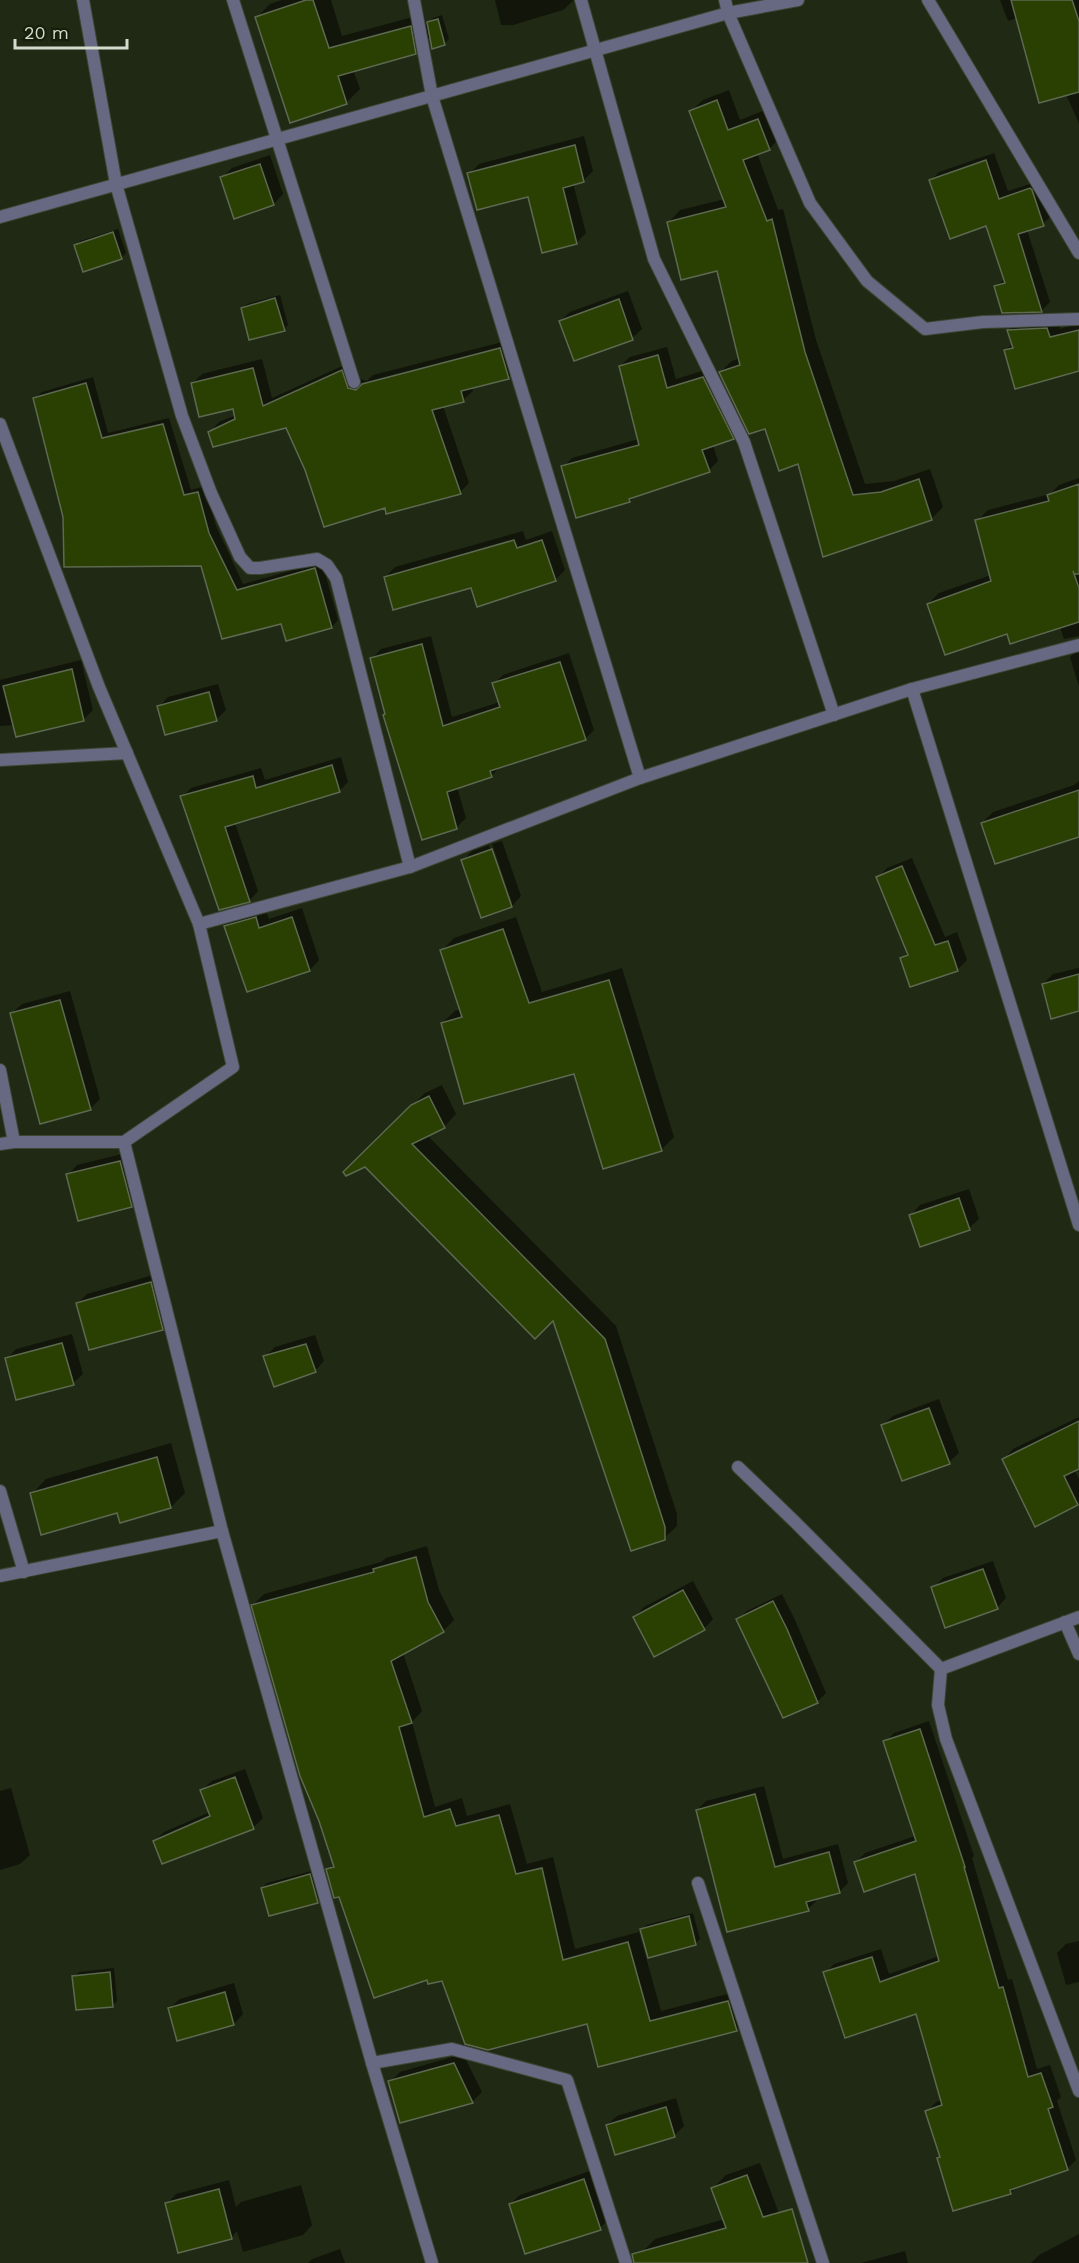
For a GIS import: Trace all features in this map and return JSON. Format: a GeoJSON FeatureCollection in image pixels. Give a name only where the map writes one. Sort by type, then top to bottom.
{"type":"FeatureCollection","features":[{"type":"Feature","properties":{"kind":"street"},"geometry":{"type":"LineString","coordinates":[[83,0],[116,184],[182,416],[211,493],[240,557],[250,568],[317,559],[327,565],[336,578],[410,867]]}},
{"type":"Feature","properties":{"kind":"street"},"geometry":{"type":"LineString","coordinates":[[233,0],[354,382]]}},
{"type":"Feature","properties":{"kind":"street"},"geometry":{"type":"LineString","coordinates":[[414,0],[432,96],[640,778]]}},
{"type":"Feature","properties":{"kind":"street"},"geometry":{"type":"LineString","coordinates":[[581,0],[654,258],[744,442],[834,715]]}},
{"type":"Feature","properties":{"kind":"street"},"geometry":{"type":"LineString","coordinates":[[725,0],[810,202],[867,281],[925,329],[983,322],[1079,319]]}},
{"type":"Feature","properties":{"kind":"street"},"geometry":{"type":"LineString","coordinates":[[0,217],[729,13],[798,0]]}},
{"type":"Feature","properties":{"kind":"street"},"geometry":{"type":"LineString","coordinates":[[928,0],[1079,253]]}},
{"type":"Feature","properties":{"kind":"street"},"geometry":{"type":"LineString","coordinates":[[0,424],[3,440],[99,687],[200,924],[233,1067],[124,1142],[0,1144]]}},
{"type":"Feature","properties":{"kind":"street"},"geometry":{"type":"LineString","coordinates":[[200,924],[410,867],[640,778],[912,689],[1079,645]]}},
{"type":"Feature","properties":{"kind":"street"},"geometry":{"type":"LineString","coordinates":[[912,689],[1079,1225]]}},
{"type":"Feature","properties":{"kind":"street"},"geometry":{"type":"LineString","coordinates":[[0,760],[127,753]]}},
{"type":"Feature","properties":{"kind":"street"},"geometry":{"type":"LineString","coordinates":[[0,1070],[15,1142]]}},
{"type":"Feature","properties":{"kind":"street"},"geometry":{"type":"LineString","coordinates":[[124,1142],[222,1531],[372,2063],[432,2263]]}},
{"type":"Feature","properties":{"kind":"street"},"geometry":{"type":"LineString","coordinates":[[738,1467],[941,1669],[938,1705],[946,1739],[1079,2091]]}},
{"type":"Feature","properties":{"kind":"street"},"geometry":{"type":"LineString","coordinates":[[0,1491],[24,1572]]}},
{"type":"Feature","properties":{"kind":"street"},"geometry":{"type":"LineString","coordinates":[[0,1576],[222,1531]]}},
{"type":"Feature","properties":{"kind":"street"},"geometry":{"type":"LineString","coordinates":[[941,1669],[1079,1617]]}},
{"type":"Feature","properties":{"kind":"street"},"geometry":{"type":"LineString","coordinates":[[1065,1622],[1079,1654]]}},
{"type":"Feature","properties":{"kind":"street"},"geometry":{"type":"LineString","coordinates":[[698,1883],[823,2263]]}},
{"type":"Feature","properties":{"kind":"street"},"geometry":{"type":"LineString","coordinates":[[372,2063],[452,2049],[567,2080],[624,2263]]}},
{"type":"Feature","properties":{"kind":"building"},"geometry":{"type":"Polygon","coordinates":[[[306,0],[313,0],[329,48],[411,26],[416,54],[338,76],[347,104],[290,123],[255,17],[306,0]]]}},
{"type":"Feature","properties":{"kind":"building"},"geometry":{"type":"Polygon","coordinates":[[[1011,0],[1072,0],[1079,21],[1079,92],[1039,103],[1011,0]]]}},
{"type":"Feature","properties":{"kind":"building"},"geometry":{"type":"Polygon","coordinates":[[[438,19],[445,45],[432,49],[427,22],[438,19]]]}},
{"type":"Feature","properties":{"kind":"building"},"geometry":{"type":"Polygon","coordinates":[[[717,100],[728,130],[758,119],[770,150],[743,160],[767,221],[772,219],[805,352],[853,495],[881,492],[919,479],[932,520],[823,557],[798,464],[779,471],[765,429],[749,434],[719,372],[740,365],[717,271],[681,280],[667,222],[726,207],[689,111],[717,100]]]}},
{"type":"Feature","properties":{"kind":"building"},"geometry":{"type":"Polygon","coordinates":[[[575,145],[584,182],[563,188],[577,244],[542,253],[528,197],[477,210],[467,173],[575,145]]]}},
{"type":"Feature","properties":{"kind":"building"},"geometry":{"type":"Polygon","coordinates":[[[986,160],[999,199],[1030,188],[1032,190],[1044,226],[1018,234],[1042,312],[1002,313],[994,286],[1005,283],[986,226],[950,239],[929,180],[986,160]]]}},
{"type":"Feature","properties":{"kind":"building"},"geometry":{"type":"Polygon","coordinates":[[[260,164],[274,205],[234,219],[220,177],[260,164]]]}},
{"type":"Feature","properties":{"kind":"building"},"geometry":{"type":"Polygon","coordinates":[[[113,232],[122,259],[83,272],[74,245],[113,232]]]}},
{"type":"Feature","properties":{"kind":"building"},"geometry":{"type":"Polygon","coordinates":[[[275,298],[285,331],[249,340],[241,308],[275,298]]]}},
{"type":"Feature","properties":{"kind":"building"},"geometry":{"type":"Polygon","coordinates":[[[619,299],[633,340],[574,361],[559,321],[619,299]]]}},
{"type":"Feature","properties":{"kind":"building"},"geometry":{"type":"Polygon","coordinates":[[[1047,328],[1050,337],[1079,330],[1079,371],[1015,389],[1004,350],[1013,348],[1007,330],[1047,328]]]}},
{"type":"Feature","properties":{"kind":"building"},"geometry":{"type":"Polygon","coordinates":[[[500,348],[509,379],[461,391],[464,402],[432,410],[461,494],[386,514],[385,508],[324,527],[305,470],[286,428],[213,447],[208,432],[235,419],[233,409],[199,417],[191,383],[253,368],[263,406],[342,370],[348,388],[356,390],[362,384],[500,348]]]}},
{"type":"Feature","properties":{"kind":"building"},"geometry":{"type":"Polygon","coordinates":[[[658,355],[667,388],[703,377],[734,439],[702,450],[710,472],[629,499],[630,502],[576,518],[561,466],[639,445],[619,366],[658,355]]]}},
{"type":"Feature","properties":{"kind":"building"},"geometry":{"type":"Polygon","coordinates":[[[86,383],[102,438],[163,424],[184,495],[198,492],[209,533],[237,590],[315,568],[332,628],[286,641],[281,624],[222,639],[201,566],[64,567],[63,517],[33,398],[86,383]]]}},
{"type":"Feature","properties":{"kind":"building"},"geometry":{"type":"Polygon","coordinates":[[[1079,484],[1079,574],[1074,574],[1079,588],[1079,622],[1010,644],[1007,634],[945,655],[927,604],[991,581],[975,520],[1049,501],[1047,495],[1079,484]]]}},
{"type":"Feature","properties":{"kind":"building"},"geometry":{"type":"Polygon","coordinates":[[[514,540],[517,548],[542,540],[556,581],[477,607],[471,588],[393,610],[384,577],[514,540]]]}},
{"type":"Feature","properties":{"kind":"building"},"geometry":{"type":"Polygon","coordinates":[[[422,644],[443,726],[500,707],[492,683],[560,662],[586,740],[490,771],[492,777],[447,792],[457,829],[422,840],[383,715],[385,714],[370,658],[422,644]]]}},
{"type":"Feature","properties":{"kind":"building"},"geometry":{"type":"Polygon","coordinates":[[[72,669],[84,721],[16,737],[3,686],[72,669]]]}},
{"type":"Feature","properties":{"kind":"building"},"geometry":{"type":"Polygon","coordinates":[[[209,692],[217,721],[165,735],[157,706],[209,692]]]}},
{"type":"Feature","properties":{"kind":"building"},"geometry":{"type":"Polygon","coordinates":[[[332,765],[340,792],[225,827],[250,902],[219,910],[180,796],[253,776],[256,788],[332,765]]]}},
{"type":"Feature","properties":{"kind":"building"},"geometry":{"type":"Polygon","coordinates":[[[1079,790],[1079,837],[995,864],[981,823],[1079,790]]]}},
{"type":"Feature","properties":{"kind":"building"},"geometry":{"type":"Polygon","coordinates":[[[492,849],[512,907],[481,918],[461,860],[492,849]]]}},
{"type":"Feature","properties":{"kind":"building"},"geometry":{"type":"Polygon","coordinates":[[[902,866],[935,945],[948,941],[958,971],[910,987],[900,958],[908,955],[876,877],[902,866]]]}},
{"type":"Feature","properties":{"kind":"building"},"geometry":{"type":"Polygon","coordinates":[[[256,917],[259,928],[292,917],[310,971],[247,992],[224,926],[256,917]]]}},
{"type":"Feature","properties":{"kind":"building"},"geometry":{"type":"Polygon","coordinates":[[[503,929],[529,1003],[609,980],[662,1151],[603,1169],[574,1074],[464,1104],[441,1023],[462,1017],[440,950],[503,929]]]}},
{"type":"Feature","properties":{"kind":"building"},"geometry":{"type":"Polygon","coordinates":[[[1079,974],[1079,1011],[1051,1019],[1042,984],[1079,974]]]}},
{"type":"Feature","properties":{"kind":"building"},"geometry":{"type":"Polygon","coordinates":[[[60,1000],[91,1110],[40,1124],[10,1013],[60,1000]]]}},
{"type":"Feature","properties":{"kind":"building"},"geometry":{"type":"Polygon","coordinates":[[[429,1096],[445,1128],[412,1144],[605,1339],[665,1527],[665,1540],[631,1551],[553,1321],[535,1339],[365,1167],[346,1176],[343,1172],[411,1105],[429,1096]]]}},
{"type":"Feature","properties":{"kind":"building"},"geometry":{"type":"Polygon","coordinates":[[[120,1161],[132,1207],[78,1221],[66,1174],[120,1161]]]}},
{"type":"Feature","properties":{"kind":"building"},"geometry":{"type":"Polygon","coordinates":[[[959,1198],[970,1230],[920,1247],[909,1215],[959,1198]]]}},
{"type":"Feature","properties":{"kind":"building"},"geometry":{"type":"Polygon","coordinates":[[[151,1282],[163,1330],[89,1350],[76,1303],[151,1282]]]}},
{"type":"Feature","properties":{"kind":"building"},"geometry":{"type":"Polygon","coordinates":[[[62,1343],[74,1385],[16,1400],[5,1358],[62,1343]]]}},
{"type":"Feature","properties":{"kind":"building"},"geometry":{"type":"Polygon","coordinates":[[[306,1344],[316,1372],[274,1387],[263,1356],[306,1344]]]}},
{"type":"Feature","properties":{"kind":"building"},"geometry":{"type":"Polygon","coordinates":[[[929,1408],[950,1464],[902,1481],[881,1425],[929,1408]]]}},
{"type":"Feature","properties":{"kind":"building"},"geometry":{"type":"Polygon","coordinates":[[[1079,1421],[1079,1469],[1064,1476],[1078,1505],[1035,1527],[1002,1459],[1079,1421]]]}},
{"type":"Feature","properties":{"kind":"building"},"geometry":{"type":"Polygon","coordinates":[[[157,1457],[171,1508],[120,1523],[117,1513],[41,1535],[30,1493],[157,1457]]]}},
{"type":"Feature","properties":{"kind":"building"},"geometry":{"type":"Polygon","coordinates":[[[416,1557],[428,1602],[444,1632],[391,1661],[412,1723],[399,1727],[424,1817],[450,1809],[456,1826],[499,1815],[516,1874],[542,1868],[563,1960],[628,1942],[650,2021],[728,2001],[737,2031],[598,2067],[587,2024],[488,2050],[465,2044],[442,1981],[428,1984],[427,1980],[374,1998],[339,1897],[334,1898],[326,1869],[334,1867],[319,1821],[300,1776],[251,1605],[374,1572],[373,1569],[416,1557]]]}},
{"type":"Feature","properties":{"kind":"building"},"geometry":{"type":"Polygon","coordinates":[[[983,1569],[998,1609],[945,1628],[931,1587],[983,1569]]]}},
{"type":"Feature","properties":{"kind":"building"},"geometry":{"type":"Polygon","coordinates":[[[683,1590],[705,1630],[654,1657],[633,1617],[683,1590]]]}},
{"type":"Feature","properties":{"kind":"building"},"geometry":{"type":"Polygon","coordinates":[[[773,1601],[818,1703],[783,1718],[736,1619],[773,1601]]]}},
{"type":"Feature","properties":{"kind":"building"},"geometry":{"type":"Polygon","coordinates":[[[920,1729],[965,1867],[999,1988],[1003,1987],[1028,2077],[1041,2073],[1053,2107],[1048,2109],[1068,2170],[1010,2190],[1011,2194],[953,2211],[937,2158],[940,2157],[925,2111],[942,2105],[916,2014],[845,2038],[823,1972],[872,1957],[880,1982],[939,1961],[915,1874],[864,1892],[854,1862],[916,1841],[883,1741],[920,1729]]]}},
{"type":"Feature","properties":{"kind":"building"},"geometry":{"type":"Polygon","coordinates":[[[235,1777],[254,1829],[162,1864],[153,1841],[210,1816],[200,1790],[235,1777]]]}},
{"type":"Feature","properties":{"kind":"building"},"geometry":{"type":"Polygon","coordinates":[[[755,1794],[775,1867],[829,1852],[840,1893],[806,1902],[809,1911],[727,1932],[696,1810],[755,1794]]]}},
{"type":"Feature","properties":{"kind":"building"},"geometry":{"type":"Polygon","coordinates":[[[310,1874],[318,1903],[269,1916],[261,1888],[310,1874]]]}},
{"type":"Feature","properties":{"kind":"building"},"geometry":{"type":"Polygon","coordinates":[[[689,1916],[696,1945],[648,1958],[640,1929],[689,1916]]]}},
{"type":"Feature","properties":{"kind":"building"},"geometry":{"type":"Polygon","coordinates":[[[110,1972],[113,2007],[76,2010],[72,1976],[110,1972]]]}},
{"type":"Feature","properties":{"kind":"building"},"geometry":{"type":"Polygon","coordinates":[[[225,1992],[234,2025],[177,2041],[168,2008],[225,1992]]]}},
{"type":"Feature","properties":{"kind":"building"},"geometry":{"type":"Polygon","coordinates":[[[454,2063],[473,2103],[400,2123],[388,2081],[454,2063]]]}},
{"type":"Feature","properties":{"kind":"building"},"geometry":{"type":"Polygon","coordinates":[[[666,2107],[675,2137],[615,2155],[606,2125],[666,2107]]]}},
{"type":"Feature","properties":{"kind":"building"},"geometry":{"type":"Polygon","coordinates":[[[747,2175],[763,2217],[792,2209],[808,2263],[634,2263],[632,2254],[726,2228],[711,2188],[747,2175]]]}},
{"type":"Feature","properties":{"kind":"building"},"geometry":{"type":"Polygon","coordinates":[[[584,2179],[601,2230],[525,2254],[509,2204],[584,2179]]]}},
{"type":"Feature","properties":{"kind":"building"},"geometry":{"type":"Polygon","coordinates":[[[219,2189],[232,2239],[178,2253],[165,2203],[219,2189]]]}}]}
